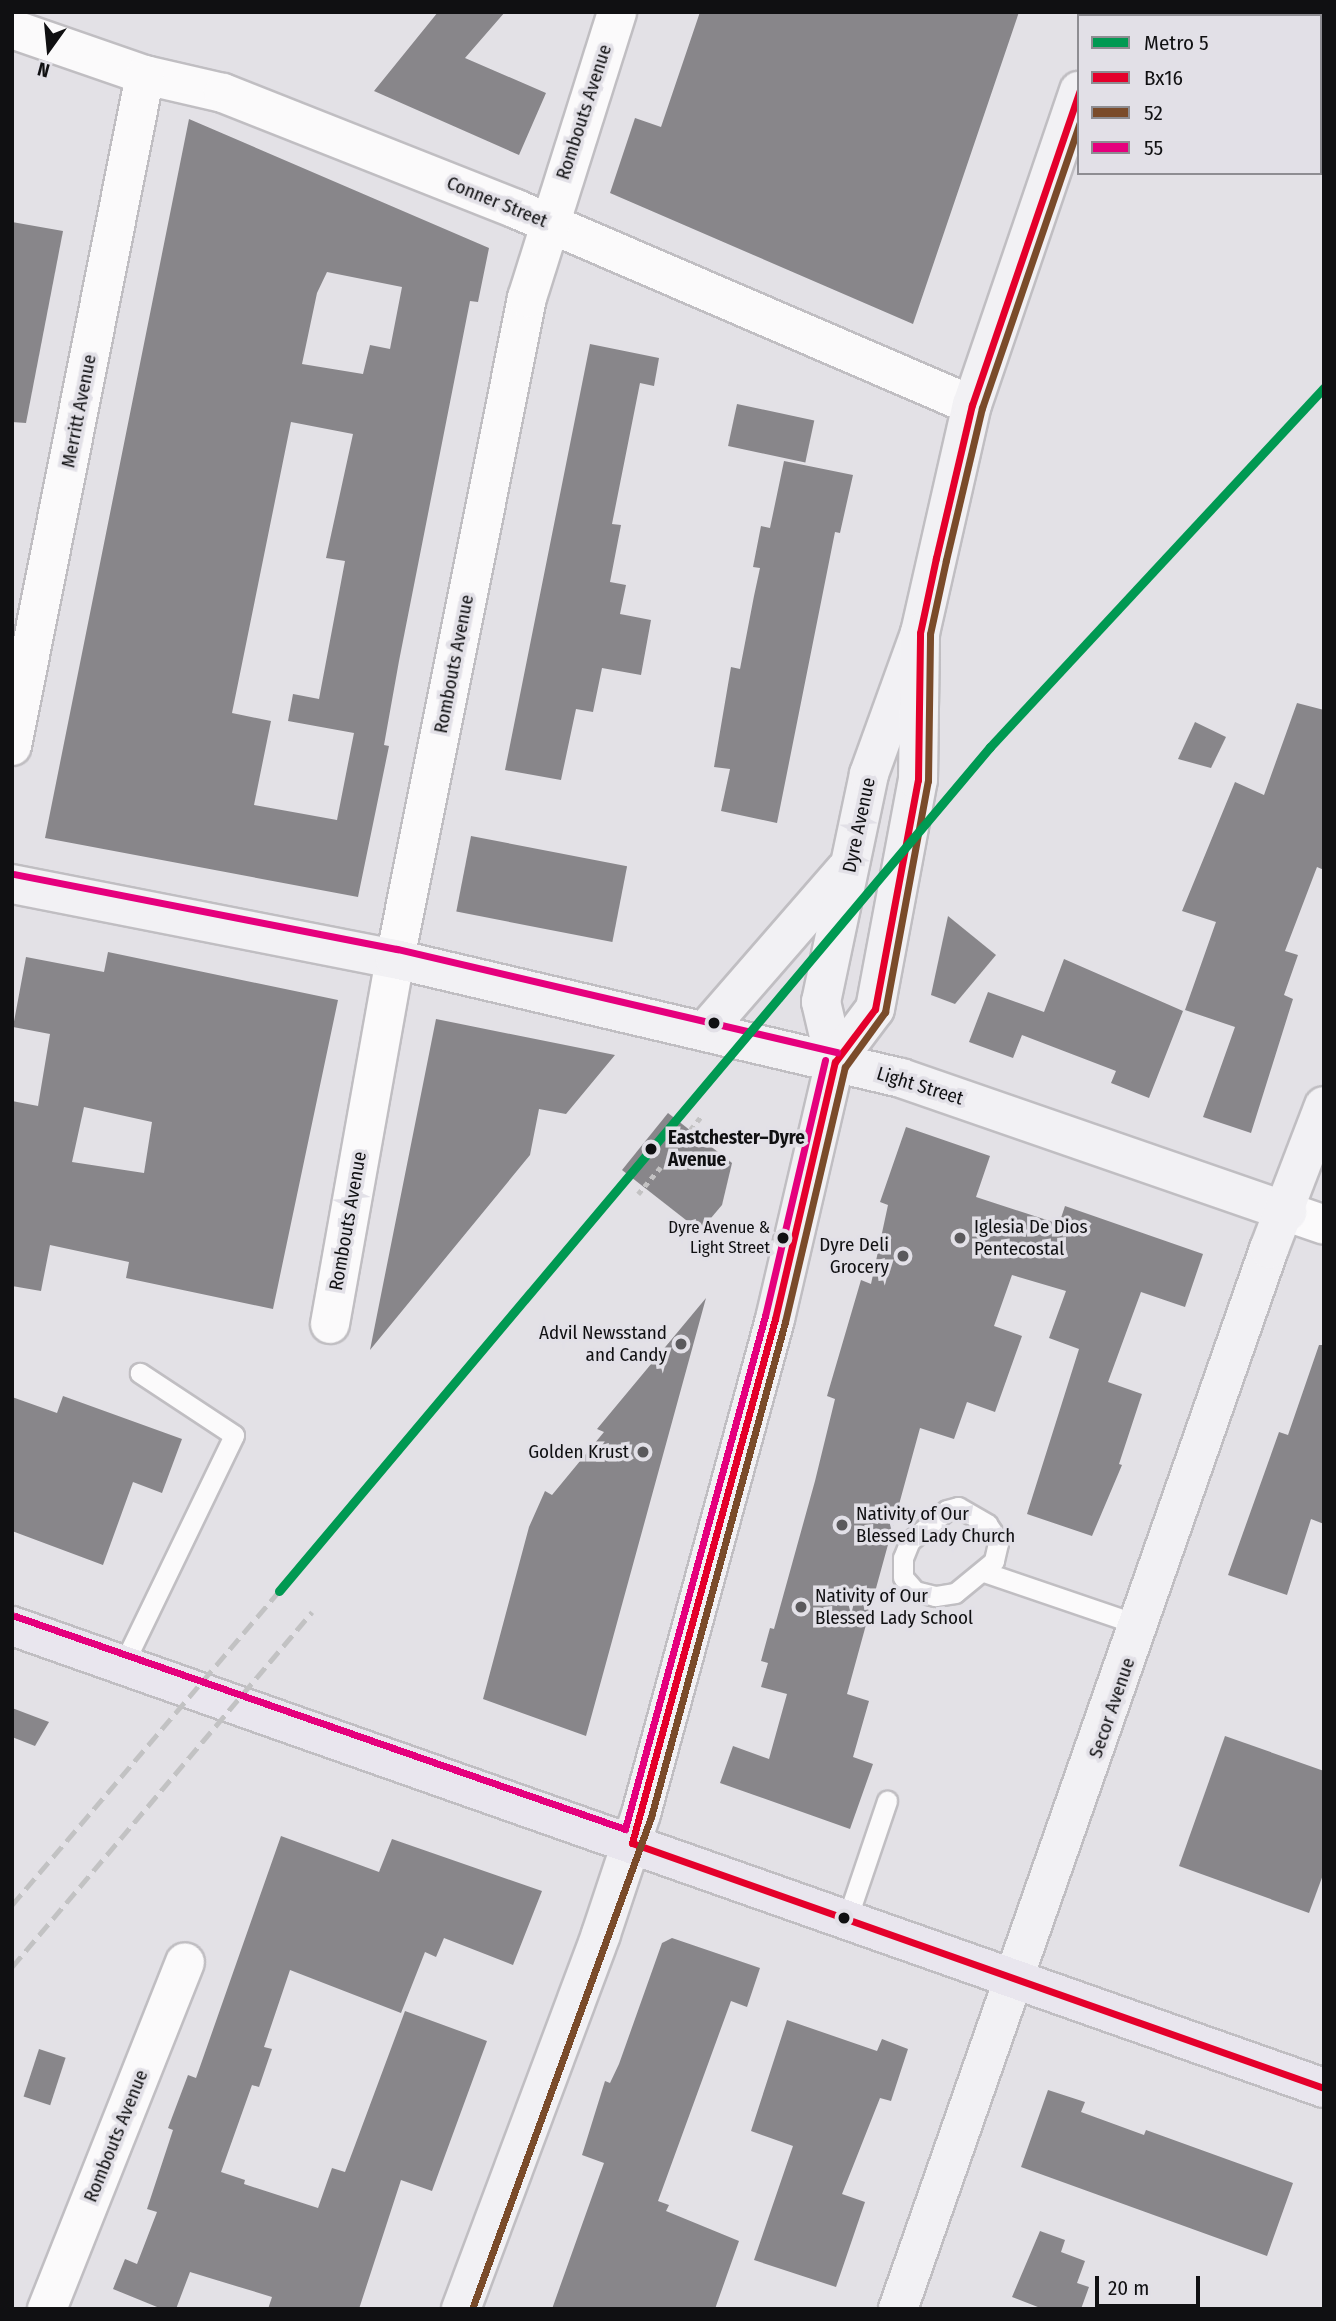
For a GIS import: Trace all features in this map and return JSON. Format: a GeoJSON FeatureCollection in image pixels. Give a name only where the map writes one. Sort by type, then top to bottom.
{"type":"FeatureCollection","features":[{"type":"Feature","properties":{"kind":"main road"},"geometry":{"type":"LineString","coordinates":[[12,1626],[1324,2088]]}},
{"type":"Feature","properties":{"kind":"street","name":"Rombouts Avenue"},"geometry":{"type":"LineString","coordinates":[[330,1324],[395,959],[524,312],[548,223],[617,12]]}},
{"type":"Feature","properties":{"kind":"street","name":"Conner Street"},"geometry":{"type":"LineString","coordinates":[[12,29],[145,75],[223,93],[548,223],[972,405]]}},
{"type":"Feature","properties":{"kind":"street","name":"Merritt Avenue"},"geometry":{"type":"LineString","coordinates":[[12,746],[145,75]]}},
{"type":"Feature","properties":{"kind":"street","name":"Dyre Avenue"},"geometry":{"type":"LineString","coordinates":[[835,1062],[821,1002],[869,774],[920,633],[972,405],[1077,98]]}},
{"type":"Feature","properties":{"kind":"street","name":"Dyre Avenue"},"geometry":{"type":"LineString","coordinates":[[461,2309],[632,1843],[775,1319],[835,1062],[874,1009],[918,780],[920,633]]}},
{"type":"Feature","properties":{"kind":"street"},"geometry":{"type":"LineString","coordinates":[[706,1030],[809,917],[851,863]]}},
{"type":"Feature","properties":{"kind":"street","name":"Light Street"},"geometry":{"type":"LineString","coordinates":[[12,884],[395,959],[901,1078],[1324,1225]]}},
{"type":"Feature","properties":{"kind":"street","name":"Secor Avenue"},"geometry":{"type":"LineString","coordinates":[[898,2309],[1140,1626],[1269,1249],[1287,1212],[1324,1106]]}},
{"type":"Feature","properties":{"kind":"street","name":"Rombouts Avenue"},"geometry":{"type":"LineString","coordinates":[[47,2309],[185,1963]]}},
{"type":"Feature","properties":{"kind":"lane"},"geometry":{"type":"LineString","coordinates":[[124,1665],[234,1435],[140,1373]]}},
{"type":"Feature","properties":{"kind":"lane"},"geometry":{"type":"LineString","coordinates":[[958,1507],[987,1524],[998,1543],[994,1562],[984,1572],[955,1593],[935,1596],[915,1591],[903,1577],[903,1558],[910,1541],[947,1510],[958,1507]]}},
{"type":"Feature","properties":{"kind":"lane"},"geometry":{"type":"LineString","coordinates":[[984,1572],[1140,1626]]}},
{"type":"Feature","properties":{"kind":"lane"},"geometry":{"type":"LineString","coordinates":[[846,1919],[887,1801]]}},
{"type":"Feature","properties":{"kind":"path"},"geometry":{"type":"LineString","coordinates":[[678,1145],[701,1117]]}},
{"type":"Feature","properties":{"kind":"path"},"geometry":{"type":"LineString","coordinates":[[638,1194],[661,1167]]}},
{"type":"Feature","properties":{"kind":"building"},"geometry":{"type":"Polygon","coordinates":[[[438,12],[505,12],[465,58],[546,93],[519,155],[374,91],[438,12]]]}},
{"type":"Feature","properties":{"kind":"building"},"geometry":{"type":"Polygon","coordinates":[[[700,12],[1019,12],[913,324],[610,193],[635,118],[661,127],[700,12]]]}},
{"type":"Feature","properties":{"kind":"building"},"geometry":{"type":"Polygon","coordinates":[[[189,119],[489,248],[478,302],[470,301],[399,661],[384,745],[389,746],[358,897],[45,838],[189,119]],[[327,272],[317,293],[302,364],[363,374],[370,345],[390,349],[402,287],[327,272]],[[291,422],[232,713],[271,721],[254,805],[337,820],[354,733],[288,721],[293,694],[319,699],[345,561],[326,558],[353,434],[291,422]]]}},
{"type":"Feature","properties":{"kind":"building"},"geometry":{"type":"Polygon","coordinates":[[[12,222],[63,231],[26,423],[12,422],[12,222]]]}},
{"type":"Feature","properties":{"kind":"building"},"geometry":{"type":"Polygon","coordinates":[[[590,344],[659,358],[654,386],[640,383],[612,524],[621,525],[610,582],[626,585],[620,614],[651,620],[641,675],[602,668],[593,712],[576,709],[561,780],[505,770],[590,344]]]}},
{"type":"Feature","properties":{"kind":"building"},"geometry":{"type":"Polygon","coordinates":[[[737,404],[814,420],[805,462],[728,446],[737,404]]]}},
{"type":"Feature","properties":{"kind":"building"},"geometry":{"type":"Polygon","coordinates":[[[784,461],[853,475],[840,533],[835,532],[777,823],[721,811],[730,769],[714,767],[731,667],[740,669],[760,568],[753,567],[761,526],[770,528],[784,461]]]}},
{"type":"Feature","properties":{"kind":"building"},"geometry":{"type":"Polygon","coordinates":[[[1297,703],[1324,710],[1324,870],[1317,867],[1285,951],[1298,955],[1284,995],[1293,999],[1251,1133],[1203,1117],[1235,1027],[1185,1010],[1216,922],[1182,911],[1235,782],[1264,795],[1297,703]]]}},
{"type":"Feature","properties":{"kind":"building"},"geometry":{"type":"Polygon","coordinates":[[[1195,722],[1226,737],[1211,768],[1178,759],[1195,722]]]}},
{"type":"Feature","properties":{"kind":"building"},"geometry":{"type":"Polygon","coordinates":[[[471,836],[627,866],[612,942],[456,912],[471,836]]]}},
{"type":"Feature","properties":{"kind":"building"},"geometry":{"type":"Polygon","coordinates":[[[948,916],[996,955],[955,1004],[931,995],[948,916]]]}},
{"type":"Feature","properties":{"kind":"building"},"geometry":{"type":"Polygon","coordinates":[[[108,952],[338,1000],[273,1309],[126,1278],[129,1262],[50,1245],[41,1291],[12,1286],[12,1101],[38,1106],[50,1034],[13,1027],[26,957],[104,972],[108,952]],[[84,1107],[72,1162],[144,1173],[152,1122],[84,1107]]]}},
{"type":"Feature","properties":{"kind":"building"},"geometry":{"type":"Polygon","coordinates":[[[1064,959],[1183,1011],[1149,1098],[1111,1083],[1116,1071],[1022,1035],[1013,1058],[969,1042],[988,992],[1044,1012],[1064,959]]]}},
{"type":"Feature","properties":{"kind":"building"},"geometry":{"type":"Polygon","coordinates":[[[436,1019],[615,1055],[566,1114],[539,1109],[530,1155],[370,1350],[436,1019]]]}},
{"type":"Feature","properties":{"kind":"building"},"geometry":{"type":"Polygon","coordinates":[[[668,1113],[732,1163],[722,1205],[700,1231],[622,1170],[668,1113]]]}},
{"type":"Feature","properties":{"kind":"building"},"geometry":{"type":"Polygon","coordinates":[[[906,1127],[990,1156],[976,1197],[1059,1224],[1065,1206],[1203,1254],[1185,1307],[1141,1292],[1108,1382],[1142,1394],[1119,1464],[1122,1465],[1092,1536],[1027,1514],[1079,1349],[1049,1338],[1066,1291],[1012,1275],[994,1326],[1022,1336],[995,1412],[967,1402],[954,1439],[920,1428],[847,1694],[869,1701],[853,1757],[873,1764],[850,1829],[720,1783],[733,1746],[769,1759],[787,1694],[761,1687],[768,1663],[761,1661],[770,1628],[774,1629],[815,1481],[835,1399],[827,1396],[861,1280],[871,1284],[888,1205],[880,1202],[906,1127]]]}},
{"type":"Feature","properties":{"kind":"building"},"geometry":{"type":"Polygon","coordinates":[[[706,1298],[586,1736],[483,1699],[529,1527],[545,1491],[552,1495],[604,1432],[597,1429],[706,1298]]]}},
{"type":"Feature","properties":{"kind":"building"},"geometry":{"type":"Polygon","coordinates":[[[1319,1345],[1324,1345],[1324,1524],[1311,1519],[1287,1595],[1228,1575],[1279,1432],[1288,1435],[1319,1345]]]}},
{"type":"Feature","properties":{"kind":"building"},"geometry":{"type":"Polygon","coordinates":[[[63,1396],[182,1439],[162,1493],[133,1482],[103,1565],[12,1531],[12,1397],[57,1413],[63,1396]]]}},
{"type":"Feature","properties":{"kind":"building"},"geometry":{"type":"Polygon","coordinates":[[[12,1708],[49,1722],[35,1746],[12,1737],[12,1708]]]}},
{"type":"Feature","properties":{"kind":"building"},"geometry":{"type":"Polygon","coordinates":[[[1225,1736],[1324,1771],[1324,1872],[1309,1913],[1179,1866],[1225,1736]]]}},
{"type":"Feature","properties":{"kind":"building"},"geometry":{"type":"Polygon","coordinates":[[[281,1836],[379,1872],[392,1839],[542,1891],[513,1965],[444,1938],[436,1957],[425,1952],[401,2013],[290,1970],[264,2047],[272,2049],[259,2087],[252,2085],[221,2172],[245,2180],[244,2184],[318,2208],[332,2168],[345,2172],[405,2011],[487,2041],[432,2191],[401,2180],[359,2309],[268,2309],[272,2297],[190,2272],[176,2309],[162,2309],[113,2289],[125,2259],[137,2264],[157,2212],[147,2209],[173,2130],[168,2128],[188,2075],[196,2078],[281,1836]]]}},
{"type":"Feature","properties":{"kind":"building"},"geometry":{"type":"Polygon","coordinates":[[[672,1938],[760,1968],[747,2007],[731,2001],[658,2201],[669,2205],[666,2211],[739,2241],[715,2309],[552,2309],[604,2163],[582,2155],[605,2081],[610,2083],[619,2064],[662,1943],[672,1938]]]}},
{"type":"Feature","properties":{"kind":"building"},"geometry":{"type":"Polygon","coordinates":[[[787,2020],[877,2051],[882,2039],[908,2049],[891,2101],[880,2098],[842,2194],[865,2202],[836,2287],[754,2260],[793,2146],[751,2131],[787,2020]]]}},
{"type":"Feature","properties":{"kind":"building"},"geometry":{"type":"Polygon","coordinates":[[[39,2049],[66,2058],[50,2105],[24,2097],[39,2049]]]}},
{"type":"Feature","properties":{"kind":"building"},"geometry":{"type":"Polygon","coordinates":[[[1048,2090],[1085,2102],[1081,2112],[1144,2135],[1146,2130],[1293,2183],[1267,2256],[1021,2167],[1048,2090]]]}},
{"type":"Feature","properties":{"kind":"building"},"geometry":{"type":"Polygon","coordinates":[[[1040,2231],[1065,2240],[1061,2252],[1085,2261],[1077,2283],[1089,2287],[1081,2309],[1043,2309],[1012,2297],[1040,2231]]]}},
{"type":"Feature","properties":{"kind":"railway"},"geometry":{"type":"LineString","coordinates":[[12,1905],[279,1591]]}},
{"type":"Feature","properties":{"kind":"railway"},"geometry":{"type":"LineString","coordinates":[[12,1967],[312,1612]]}},
{"type":"Feature","properties":{"kind":"metro line","name":"5"},"geometry":{"type":"LineString","coordinates":[[279,1591],[990,747],[1324,388]]}},
{"type":"Feature","properties":{"kind":"transit line","name":"Bx16"},"geometry":{"type":"LineString","coordinates":[[632,1843],[775,1319],[835,1062],[875,1009],[918,780],[920,633],[936,558],[972,405],[1077,98]]}},
{"type":"Feature","properties":{"kind":"transit line","name":"52"},"geometry":{"type":"LineString","coordinates":[[472,2309],[651,1817],[785,1322],[845,1067],[885,1012],[928,781],[930,634],[946,560],[982,408],[1077,130]]}},
{"type":"Feature","properties":{"kind":"transit line","name":"55"},"geometry":{"type":"LineString","coordinates":[[14,874],[397,949],[837,1052]]}},
{"type":"Feature","properties":{"kind":"transit line","name":"55"},"geometry":{"type":"LineString","coordinates":[[15,1616],[625,1829],[765,1316],[825,1060]]}},
{"type":"Feature","properties":{"kind":"transit line","name":"Bx16"},"geometry":{"type":"LineString","coordinates":[[632,1843],[1324,2088]]}},
{"type":"Feature","properties":{"kind":"place","name":"Eastchester–Dyre Avenue"},"geometry":{"type":"Point","coordinates":[651,1149]}},
{"type":"Feature","properties":{"kind":"place","name":"Dyre Avenue & Light Street"},"geometry":{"type":"Point","coordinates":[783,1238]}},
{"type":"Feature","properties":{"kind":"place","name":"Iglesia De Dios Pentecostal"},"geometry":{"type":"Point","coordinates":[960,1238]}},
{"type":"Feature","properties":{"kind":"place","name":"Dyre Deli Grocery"},"geometry":{"type":"Point","coordinates":[903,1256]}},
{"type":"Feature","properties":{"kind":"place","name":"Advil Newsstand and Candy"},"geometry":{"type":"Point","coordinates":[681,1344]}},
{"type":"Feature","properties":{"kind":"place","name":"Golden Krust"},"geometry":{"type":"Point","coordinates":[643,1452]}},
{"type":"Feature","properties":{"kind":"place","name":"Nativity of Our Blessed Lady Church"},"geometry":{"type":"Point","coordinates":[842,1525]}},
{"type":"Feature","properties":{"kind":"place","name":"Nativity of Our Blessed Lady School"},"geometry":{"type":"Point","coordinates":[801,1607]}}]}
